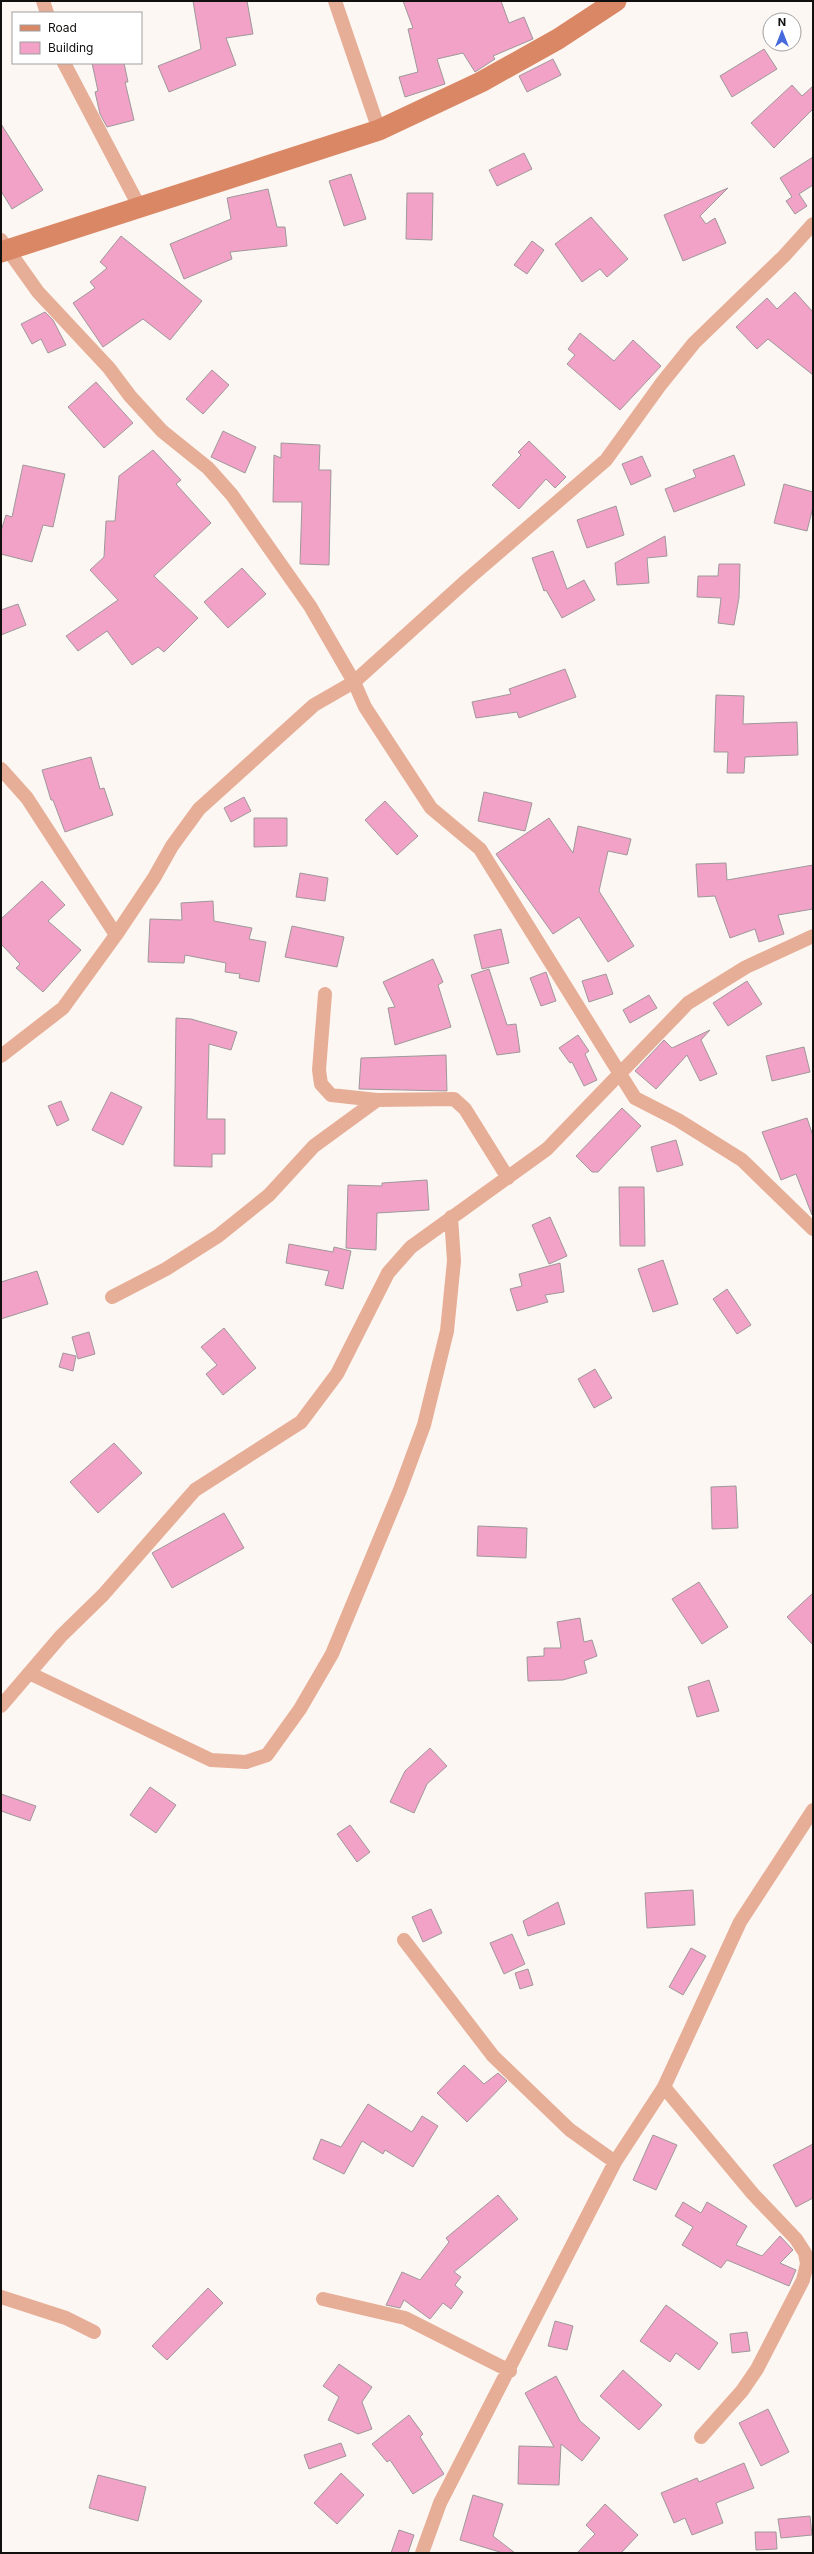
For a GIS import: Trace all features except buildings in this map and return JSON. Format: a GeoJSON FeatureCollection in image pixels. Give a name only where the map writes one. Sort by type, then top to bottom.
{"type":"FeatureCollection","features":[{"type":"Feature","properties":{"kind":"street"},"geometry":{"type":"LineString","coordinates":[[43,1],[47,12]]}},
{"type":"Feature","properties":{"kind":"street"},"geometry":{"type":"LineString","coordinates":[[335,1],[378,130]]}},
{"type":"Feature","properties":{"kind":"street"},"geometry":{"type":"LineString","coordinates":[[616,1],[558,39],[481,82],[378,130],[139,206],[3,247],[38,292],[100,358],[130,396],[162,430],[208,468],[232,495],[310,606],[354,682],[365,707],[431,808],[480,849],[618,1073],[635,1098],[678,1120],[742,1160],[813,1229]]}},
{"type":"Feature","properties":{"kind":"street"},"geometry":{"type":"LineString","coordinates":[[65,64],[139,206]]}},
{"type":"Feature","properties":{"kind":"street"},"geometry":{"type":"LineString","coordinates":[[1,1056],[63,1008],[116,935],[154,878],[172,846],[199,809],[314,705],[354,682],[468,579],[606,460],[661,384],[694,343],[784,256],[813,224]]}},
{"type":"Feature","properties":{"kind":"street"},"geometry":{"type":"LineString","coordinates":[[1,769],[27,798],[116,935]]}},
{"type":"Feature","properties":{"kind":"street"},"geometry":{"type":"LineString","coordinates":[[1,1706],[61,1636],[103,1595],[195,1490],[301,1422],[337,1374],[388,1273],[411,1247],[450,1217],[508,1178],[547,1149],[618,1073],[688,1002],[746,967],[813,936]]}},
{"type":"Feature","properties":{"kind":"street"},"geometry":{"type":"LineString","coordinates":[[324,994],[319,1070],[321,1084],[331,1094],[377,1100],[454,1099],[464,1109],[508,1178]]}},
{"type":"Feature","properties":{"kind":"street"},"geometry":{"type":"LineString","coordinates":[[112,1297],[166,1269],[218,1236],[269,1195],[314,1146],[377,1100]]}},
{"type":"Feature","properties":{"kind":"street"},"geometry":{"type":"LineString","coordinates":[[29,1673],[211,1760],[246,1762],[268,1756],[300,1709],[332,1654],[400,1490],[424,1425],[448,1331],[454,1261],[450,1217]]}},
{"type":"Feature","properties":{"kind":"street"},"geometry":{"type":"LineString","coordinates":[[422,2553],[440,2503],[510,2371],[615,2162],[664,2087],[740,1922],[813,1810]]}},
{"type":"Feature","properties":{"kind":"street"},"geometry":{"type":"LineString","coordinates":[[404,1940],[493,2056],[570,2130],[615,2162]]}},
{"type":"Feature","properties":{"kind":"street"},"geometry":{"type":"LineString","coordinates":[[664,2087],[752,2194],[796,2239],[805,2253],[807,2264],[804,2280],[757,2369],[742,2391],[701,2437]]}},
{"type":"Feature","properties":{"kind":"street"},"geometry":{"type":"LineString","coordinates":[[1,2297],[66,2318],[94,2332]]}},
{"type":"Feature","properties":{"kind":"street"},"geometry":{"type":"LineString","coordinates":[[323,2299],[405,2318],[510,2371]]}}]}
